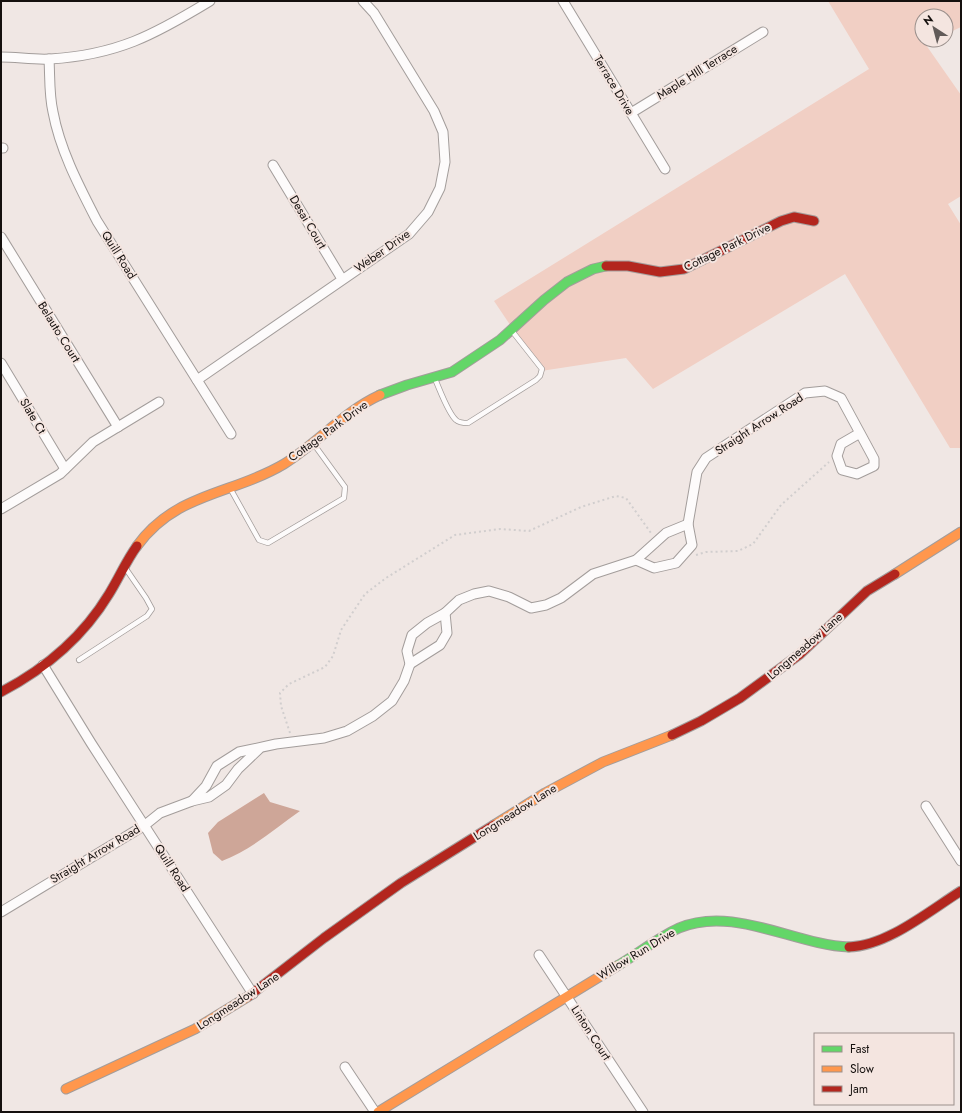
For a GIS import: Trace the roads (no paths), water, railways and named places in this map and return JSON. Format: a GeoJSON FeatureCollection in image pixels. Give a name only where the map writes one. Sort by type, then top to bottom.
{"type":"FeatureCollection","features":[{"type":"Feature","properties":{"kind":"street"},"geometry":{"type":"LineString","coordinates":[[1,57],[49,59],[93,55],[134,43],[166,28],[210,1]]}},
{"type":"Feature","properties":{"kind":"street","name":"Weber Drive"},"geometry":{"type":"LineString","coordinates":[[197,380],[409,234],[428,212],[440,188],[445,162],[443,132],[434,111],[374,12],[363,1]]}},
{"type":"Feature","properties":{"kind":"street","name":"Terrace Drive"},"geometry":{"type":"LineString","coordinates":[[563,1],[665,169]]}},
{"type":"Feature","properties":{"kind":"street","name":"Maple HIll Terrace"},"geometry":{"type":"LineString","coordinates":[[631,113],[763,32]]}},
{"type":"Feature","properties":{"kind":"street","name":"Quill Road"},"geometry":{"type":"LineString","coordinates":[[49,59],[53,111],[63,146],[78,184],[97,221],[231,434]]}},
{"type":"Feature","properties":{"kind":"street","name":"Desai Court"},"geometry":{"type":"LineString","coordinates":[[273,165],[342,279]]}},
{"type":"Feature","properties":{"kind":"street","name":"Cottage Park Drive"},"geometry":{"type":"LineString","coordinates":[[1,692],[43,665],[66,647],[86,626],[108,595],[138,544],[152,529],[174,512],[193,500],[230,488],[276,468],[313,443],[359,406],[399,388],[447,375],[500,340],[557,290],[572,279],[594,268],[612,265],[631,265],[653,272],[670,273],[684,270],[781,221],[794,217],[814,221]]}},
{"type":"Feature","properties":{"kind":"street","name":"Belauto Court"},"geometry":{"type":"LineString","coordinates":[[1,237],[118,427]]}},
{"type":"Feature","properties":{"kind":"street","name":"Slate Ct"},"geometry":{"type":"LineString","coordinates":[[1,363],[65,469]]}},
{"type":"Feature","properties":{"kind":"street","name":"Straight Arrow Road"},"geometry":{"type":"LineString","coordinates":[[636,560],[654,568],[676,563],[692,545],[688,524],[697,472],[706,458],[805,393],[825,391],[840,398],[860,433],[874,459],[874,466],[857,474],[842,470],[837,456],[841,444],[860,433]]}},
{"type":"Feature","properties":{"kind":"street"},"geometry":{"type":"LineString","coordinates":[[1,509],[60,474],[93,442],[159,402]]}},
{"type":"Feature","properties":{"kind":"street","name":"Straight Arrow Road"},"geometry":{"type":"LineString","coordinates":[[192,801],[206,786],[217,766],[239,752],[259,749],[276,744],[324,738],[341,733],[373,716],[392,701],[404,681],[410,664],[407,651],[412,635],[427,623],[445,613],[459,600],[474,594],[489,591],[509,597],[531,608],[546,605],[561,598],[593,574],[636,560],[656,540],[666,533],[688,524]]}},
{"type":"Feature","properties":{"kind":"street","name":"Longmeadow Lane"},"geometry":{"type":"LineString","coordinates":[[66,1089],[195,1029],[253,994],[330,933],[401,883],[545,793],[603,762],[667,737],[700,721],[740,698],[800,654],[867,591],[961,532]]}},
{"type":"Feature","properties":{"kind":"street"},"geometry":{"type":"LineString","coordinates":[[410,664],[440,646],[447,633],[445,613]]}},
{"type":"Feature","properties":{"kind":"street","name":"Quill Road"},"geometry":{"type":"LineString","coordinates":[[43,665],[91,743],[253,994]]}},
{"type":"Feature","properties":{"kind":"street","name":"Straight Arrow Road"},"geometry":{"type":"LineString","coordinates":[[1,912],[144,825],[160,813],[192,801],[209,797],[226,785],[238,769],[259,749]]}},
{"type":"Feature","properties":{"kind":"street"},"geometry":{"type":"LineString","coordinates":[[926,806],[961,861]]}},
{"type":"Feature","properties":{"kind":"street","name":"Willow Run Drive"},"geometry":{"type":"LineString","coordinates":[[378,1112],[668,934],[691,925],[710,921],[727,921],[835,946],[859,946],[884,938],[961,891]]}},
{"type":"Feature","properties":{"kind":"street","name":"Linton Court"},"geometry":{"type":"LineString","coordinates":[[539,955],[643,1112]]}},
{"type":"Feature","properties":{"kind":"street"},"geometry":{"type":"LineString","coordinates":[[345,1067],[375,1112]]}},
{"type":"Feature","properties":{"kind":"lane"},"geometry":{"type":"LineString","coordinates":[[435,378],[451,413],[456,420],[462,423],[468,422],[536,380],[540,376],[542,369],[511,329]]}},
{"type":"Feature","properties":{"kind":"lane"},"geometry":{"type":"LineString","coordinates":[[230,488],[259,540],[268,543],[344,498],[345,487],[313,443]]}},
{"type":"Feature","properties":{"kind":"lane"},"geometry":{"type":"LineString","coordinates":[[79,660],[147,616],[152,609],[124,566]]}}]}
